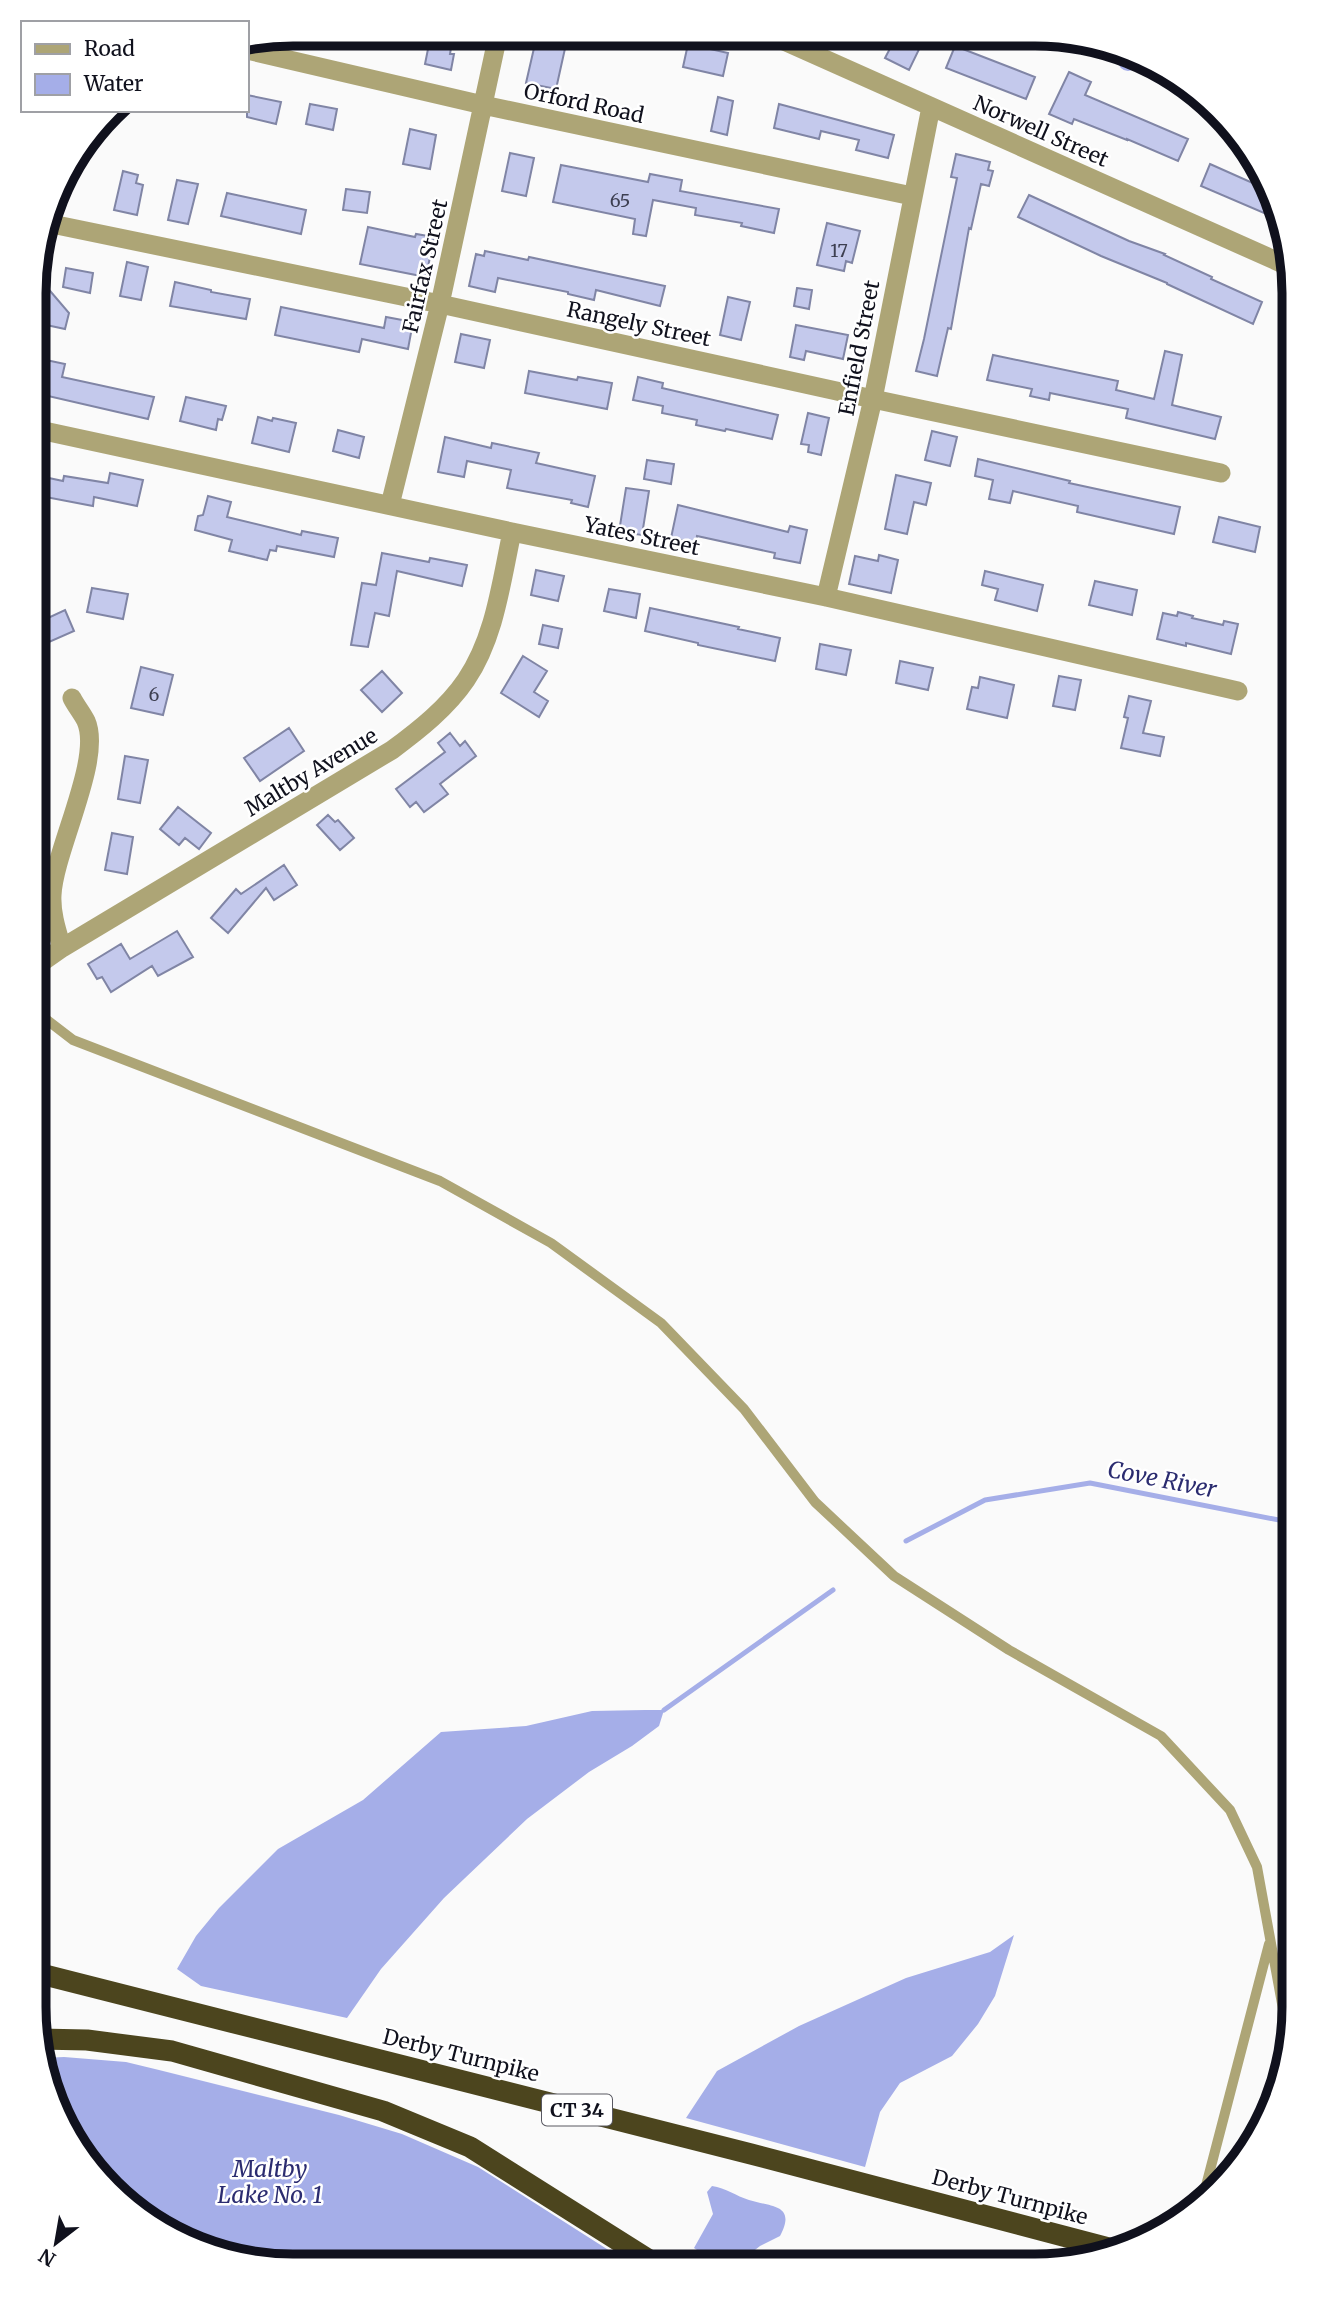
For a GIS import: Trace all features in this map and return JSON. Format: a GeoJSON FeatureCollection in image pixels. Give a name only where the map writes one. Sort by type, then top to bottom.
{"type":"FeatureCollection","features":[{"type":"Feature","properties":{"kind":"highway","name":"Derby Turnpike"},"geometry":{"type":"LineString","coordinates":[[46,1975],[751,2154],[1098,2245]]}},
{"type":"Feature","properties":{"kind":"highway"},"geometry":{"type":"LineString","coordinates":[[48,2039],[87,2040],[172,2051],[383,2111],[470,2147],[640,2254]]}},
{"type":"Feature","properties":{"kind":"street","name":"Fairfax Street"},"geometry":{"type":"LineString","coordinates":[[390,505],[440,304],[495,46]]}},
{"type":"Feature","properties":{"kind":"street","name":"Norwell Street"},"geometry":{"type":"LineString","coordinates":[[795,46],[1280,263]]}},
{"type":"Feature","properties":{"kind":"street","name":"Orford Road"},"geometry":{"type":"LineString","coordinates":[[248,50],[483,105],[912,196]]}},
{"type":"Feature","properties":{"kind":"street","name":"Enfield Street"},"geometry":{"type":"LineString","coordinates":[[826,597],[873,399],[931,107]]}},
{"type":"Feature","properties":{"kind":"street","name":"Rangely Street"},"geometry":{"type":"LineString","coordinates":[[55,225],[440,304],[1221,473]]}},
{"type":"Feature","properties":{"kind":"street","name":"Yates Street"},"geometry":{"type":"LineString","coordinates":[[46,431],[512,533],[826,597],[1238,691]]}},
{"type":"Feature","properties":{"kind":"street","name":"Maltby Avenue"},"geometry":{"type":"LineString","coordinates":[[46,959],[392,750],[422,727],[452,698],[481,653],[494,617],[512,533]]}},
{"type":"Feature","properties":{"kind":"street"},"geometry":{"type":"LineString","coordinates":[[62,948],[54,920],[52,896],[58,864],[76,808],[89,753],[87,723],[72,698]]}},
{"type":"Feature","properties":{"kind":"lane"},"geometry":{"type":"LineString","coordinates":[[46,1019],[73,1040],[440,1181],[551,1243],[662,1323],[744,1409],[816,1502],[894,1576],[1009,1650],[1161,1737],[1230,1810],[1257,1867],[1282,2004]]}},
{"type":"Feature","properties":{"kind":"lane"},"geometry":{"type":"LineString","coordinates":[[1206,2184],[1270,1940]]}},
{"type":"Feature","properties":{"kind":"water"},"geometry":{"type":"Polygon","coordinates":[[[1118,61],[1136,67],[1132,70],[1124,70],[1118,61]]]}},
{"type":"Feature","properties":{"kind":"water"},"geometry":{"type":"Polygon","coordinates":[[[664,1710],[659,1726],[589,1772],[527,1819],[444,1898],[381,1969],[347,2018],[201,1986],[177,1969],[196,1936],[219,1908],[278,1849],[363,1800],[441,1732],[526,1726],[592,1711],[664,1710]]]}},
{"type":"Feature","properties":{"kind":"water"},"geometry":{"type":"Polygon","coordinates":[[[1014,1935],[995,1996],[978,2024],[952,2056],[900,2083],[880,2112],[865,2167],[686,2118],[717,2071],[799,2026],[906,1978],[990,1952],[1014,1935]]]}},
{"type":"Feature","properties":{"kind":"water","name":"Maltby Lake No. 1"},"geometry":{"type":"Polygon","coordinates":[[[51,2058],[126,2062],[339,2115],[402,2134],[478,2167],[615,2254],[293,2254],[245,2249],[198,2235],[142,2202],[118,2181],[97,2157],[64,2101],[51,2058]]]}},
{"type":"Feature","properties":{"kind":"water"},"geometry":{"type":"Polygon","coordinates":[[[712,2186],[722,2188],[779,2209],[785,2218],[780,2236],[750,2254],[703,2254],[694,2248],[713,2214],[707,2192],[712,2186]]]}},
{"type":"Feature","properties":{"kind":"building"},"geometry":{"type":"Polygon","coordinates":[[[429,46],[451,46],[450,54],[454,54],[451,70],[425,64],[429,46]]]}},
{"type":"Feature","properties":{"kind":"building"},"geometry":{"type":"Polygon","coordinates":[[[534,46],[566,46],[556,89],[526,83],[534,46]]]}},
{"type":"Feature","properties":{"kind":"building"},"geometry":{"type":"Polygon","coordinates":[[[688,46],[728,53],[723,76],[683,67],[688,46]]]}},
{"type":"Feature","properties":{"kind":"building"},"geometry":{"type":"Polygon","coordinates":[[[891,46],[921,46],[909,70],[885,58],[891,46]]]}},
{"type":"Feature","properties":{"kind":"building"},"geometry":{"type":"Polygon","coordinates":[[[955,46],[1035,77],[1026,99],[946,68],[955,46]]]}},
{"type":"Feature","properties":{"kind":"building"},"geometry":{"type":"Polygon","coordinates":[[[1069,72],[1091,82],[1085,95],[1188,139],[1178,161],[1074,119],[1072,124],[1049,114],[1069,72]]]}},
{"type":"Feature","properties":{"kind":"building"},"geometry":{"type":"Polygon","coordinates":[[[248,95],[281,102],[276,124],[247,117],[248,95]]]}},
{"type":"Feature","properties":{"kind":"building"},"geometry":{"type":"Polygon","coordinates":[[[718,97],[733,101],[727,135],[711,131],[718,97]]]}},
{"type":"Feature","properties":{"kind":"building"},"geometry":{"type":"Polygon","coordinates":[[[310,104],[337,109],[333,130],[306,124],[310,104]]]}},
{"type":"Feature","properties":{"kind":"building"},"geometry":{"type":"Polygon","coordinates":[[[779,104],[894,135],[888,158],[856,150],[859,140],[821,131],[819,139],[774,128],[779,104]]]}},
{"type":"Feature","properties":{"kind":"building"},"geometry":{"type":"Polygon","coordinates":[[[410,129],[436,135],[430,169],[403,164],[410,129]]]}},
{"type":"Feature","properties":{"kind":"building"},"geometry":{"type":"Polygon","coordinates":[[[510,153],[534,158],[526,196],[502,191],[510,153]]]}},
{"type":"Feature","properties":{"kind":"building"},"geometry":{"type":"Polygon","coordinates":[[[956,154],[990,162],[988,170],[993,171],[989,186],[981,184],[971,229],[969,228],[951,329],[948,328],[937,376],[916,371],[957,178],[951,177],[956,154]]]}},
{"type":"Feature","properties":{"kind":"building"},"geometry":{"type":"Polygon","coordinates":[[[1210,164],[1258,185],[1270,215],[1201,186],[1210,164]]]}},
{"type":"Feature","properties":{"kind":"building"},"geometry":{"type":"Polygon","coordinates":[[[561,165],[648,182],[650,174],[682,180],[680,191],[779,209],[774,233],[741,226],[742,223],[695,215],[696,208],[653,200],[646,236],[633,234],[635,219],[553,202],[561,165]]]}},
{"type":"Feature","properties":{"kind":"building"},"geometry":{"type":"Polygon","coordinates":[[[123,171],[138,175],[136,183],[143,185],[137,215],[114,210],[123,171]]]}},
{"type":"Feature","properties":{"kind":"building"},"geometry":{"type":"Polygon","coordinates":[[[177,180],[198,184],[188,224],[168,220],[177,180]]]}},
{"type":"Feature","properties":{"kind":"building"},"geometry":{"type":"Polygon","coordinates":[[[346,189],[370,192],[367,213],[343,210],[346,189]]]}},
{"type":"Feature","properties":{"kind":"building"},"geometry":{"type":"Polygon","coordinates":[[[227,193],[306,210],[301,234],[221,216],[227,193]]]}},
{"type":"Feature","properties":{"kind":"building"},"geometry":{"type":"Polygon","coordinates":[[[1029,195],[1129,241],[1165,254],[1262,302],[1253,324],[1018,217],[1029,195]]]}},
{"type":"Feature","properties":{"kind":"building"},"geometry":{"type":"Polygon","coordinates":[[[827,223],[860,231],[852,263],[846,261],[844,271],[817,265],[827,223]]]}},
{"type":"Feature","properties":{"kind":"building"},"geometry":{"type":"Polygon","coordinates":[[[368,227],[415,237],[416,234],[434,237],[426,277],[360,264],[368,227]]]}},
{"type":"Feature","properties":{"kind":"building"},"geometry":{"type":"Polygon","coordinates":[[[485,251],[528,260],[529,257],[665,286],[660,306],[596,290],[594,300],[498,278],[495,292],[469,286],[476,254],[484,256],[485,251]]]}},
{"type":"Feature","properties":{"kind":"building"},"geometry":{"type":"Polygon","coordinates":[[[127,262],[148,267],[141,300],[120,296],[127,262]]]}},
{"type":"Feature","properties":{"kind":"building"},"geometry":{"type":"Polygon","coordinates":[[[66,268],[93,273],[90,293],[63,287],[66,268]]]}},
{"type":"Feature","properties":{"kind":"building"},"geometry":{"type":"Polygon","coordinates":[[[175,282],[250,299],[246,319],[170,306],[175,282]]]}},
{"type":"Feature","properties":{"kind":"building"},"geometry":{"type":"Polygon","coordinates":[[[46,286],[69,313],[65,329],[46,325],[46,286]]]}},
{"type":"Feature","properties":{"kind":"building"},"geometry":{"type":"Polygon","coordinates":[[[797,288],[812,290],[809,309],[794,306],[797,288]]]}},
{"type":"Feature","properties":{"kind":"building"},"geometry":{"type":"Polygon","coordinates":[[[728,297],[750,302],[741,340],[720,335],[728,297]]]}},
{"type":"Feature","properties":{"kind":"building"},"geometry":{"type":"Polygon","coordinates":[[[281,307],[384,328],[386,317],[413,322],[408,349],[362,339],[359,352],[275,335],[281,307]]]}},
{"type":"Feature","properties":{"kind":"building"},"geometry":{"type":"Polygon","coordinates":[[[796,325],[848,335],[843,359],[806,351],[804,360],[790,357],[796,325]]]}},
{"type":"Feature","properties":{"kind":"building"},"geometry":{"type":"Polygon","coordinates":[[[461,334],[490,340],[484,368],[455,362],[461,334]]]}},
{"type":"Feature","properties":{"kind":"building"},"geometry":{"type":"Polygon","coordinates":[[[1165,351],[1182,355],[1172,405],[1221,417],[1215,439],[1126,418],[1128,409],[1050,393],[1049,400],[1030,396],[1032,389],[987,380],[993,355],[1118,381],[1116,390],[1154,399],[1165,351]]]}},
{"type":"Feature","properties":{"kind":"building"},"geometry":{"type":"Polygon","coordinates":[[[46,360],[65,364],[62,377],[154,397],[148,419],[46,396],[46,360]]]}},
{"type":"Feature","properties":{"kind":"building"},"geometry":{"type":"Polygon","coordinates":[[[529,371],[612,383],[607,409],[525,393],[529,371]]]}},
{"type":"Feature","properties":{"kind":"building"},"geometry":{"type":"Polygon","coordinates":[[[638,377],[663,383],[662,388],[778,415],[772,439],[696,425],[697,420],[662,413],[663,406],[633,400],[638,377]]]}},
{"type":"Feature","properties":{"kind":"building"},"geometry":{"type":"Polygon","coordinates":[[[186,397],[226,406],[222,420],[218,419],[216,430],[180,421],[186,397]]]}},
{"type":"Feature","properties":{"kind":"building"},"geometry":{"type":"Polygon","coordinates":[[[808,413],[829,418],[821,455],[808,452],[809,445],[801,444],[808,413]]]}},
{"type":"Feature","properties":{"kind":"building"},"geometry":{"type":"Polygon","coordinates":[[[258,417],[296,423],[289,452],[252,443],[258,417]]]}},
{"type":"Feature","properties":{"kind":"building"},"geometry":{"type":"Polygon","coordinates":[[[338,430],[364,437],[359,458],[333,451],[338,430]]]}},
{"type":"Feature","properties":{"kind":"building"},"geometry":{"type":"Polygon","coordinates":[[[932,431],[957,437],[950,466],[925,460],[932,431]]]}},
{"type":"Feature","properties":{"kind":"building"},"geometry":{"type":"Polygon","coordinates":[[[445,437],[491,448],[492,443],[539,453],[536,463],[595,476],[588,507],[571,503],[572,500],[507,488],[511,470],[467,461],[464,477],[438,472],[445,437]]]}},
{"type":"Feature","properties":{"kind":"building"},"geometry":{"type":"Polygon","coordinates":[[[978,459],[1070,481],[1069,483],[1180,507],[1174,534],[1077,512],[1078,506],[1013,491],[1010,503],[989,499],[993,480],[975,476],[978,459]]]}},
{"type":"Feature","properties":{"kind":"building"},"geometry":{"type":"Polygon","coordinates":[[[647,460],[674,464],[671,484],[644,479],[647,460]]]}},
{"type":"Feature","properties":{"kind":"building"},"geometry":{"type":"Polygon","coordinates":[[[110,473],[143,480],[137,506],[94,497],[93,506],[46,497],[46,477],[63,481],[64,476],[108,483],[110,473]]]}},
{"type":"Feature","properties":{"kind":"building"},"geometry":{"type":"Polygon","coordinates":[[[896,475],[931,483],[926,505],[914,502],[907,534],[885,529],[896,475]]]}},
{"type":"Feature","properties":{"kind":"building"},"geometry":{"type":"Polygon","coordinates":[[[626,488],[649,491],[642,535],[619,532],[626,488]]]}},
{"type":"Feature","properties":{"kind":"building"},"geometry":{"type":"Polygon","coordinates":[[[208,496],[231,502],[227,517],[301,535],[302,531],[338,538],[334,557],[277,546],[276,551],[270,550],[267,560],[229,551],[232,540],[195,530],[198,516],[203,515],[208,496]]]}},
{"type":"Feature","properties":{"kind":"building"},"geometry":{"type":"Polygon","coordinates":[[[678,505],[788,532],[790,526],[807,530],[800,563],[774,558],[775,553],[697,536],[696,543],[671,538],[678,505]]]}},
{"type":"Feature","properties":{"kind":"building"},"geometry":{"type":"Polygon","coordinates":[[[1219,517],[1260,527],[1255,552],[1213,542],[1219,517]]]}},
{"type":"Feature","properties":{"kind":"building"},"geometry":{"type":"Polygon","coordinates":[[[382,553],[429,562],[430,558],[467,565],[462,586],[397,571],[389,616],[375,613],[368,647],[351,645],[362,583],[376,585],[382,553]]]}},
{"type":"Feature","properties":{"kind":"building"},"geometry":{"type":"Polygon","coordinates":[[[879,555],[898,560],[891,593],[849,584],[855,556],[878,561],[879,555]]]}},
{"type":"Feature","properties":{"kind":"building"},"geometry":{"type":"Polygon","coordinates":[[[536,570],[564,576],[558,601],[531,595],[536,570]]]}},
{"type":"Feature","properties":{"kind":"building"},"geometry":{"type":"Polygon","coordinates":[[[985,571],[1043,585],[1037,611],[995,600],[998,589],[982,585],[985,571]]]}},
{"type":"Feature","properties":{"kind":"building"},"geometry":{"type":"Polygon","coordinates":[[[1095,581],[1137,590],[1132,615],[1089,605],[1095,581]]]}},
{"type":"Feature","properties":{"kind":"building"},"geometry":{"type":"Polygon","coordinates":[[[92,588],[128,594],[123,619],[87,612],[92,588]]]}},
{"type":"Feature","properties":{"kind":"building"},"geometry":{"type":"Polygon","coordinates":[[[609,589],[640,594],[636,618],[604,611],[609,589]]]}},
{"type":"Feature","properties":{"kind":"building"},"geometry":{"type":"Polygon","coordinates":[[[650,608],[780,638],[775,661],[645,631],[650,608]]]}},
{"type":"Feature","properties":{"kind":"building"},"geometry":{"type":"Polygon","coordinates":[[[65,610],[74,631],[46,643],[46,619],[65,610]]]}},
{"type":"Feature","properties":{"kind":"building"},"geometry":{"type":"Polygon","coordinates":[[[1178,612],[1223,625],[1224,621],[1238,624],[1231,654],[1157,639],[1163,613],[1177,616],[1178,612]]]}},
{"type":"Feature","properties":{"kind":"building"},"geometry":{"type":"Polygon","coordinates":[[[543,625],[562,629],[558,648],[539,644],[543,625]]]}},
{"type":"Feature","properties":{"kind":"building"},"geometry":{"type":"Polygon","coordinates":[[[820,644],[851,650],[846,675],[816,669],[820,644]]]}},
{"type":"Feature","properties":{"kind":"building"},"geometry":{"type":"Polygon","coordinates":[[[523,656],[547,671],[534,692],[548,701],[539,717],[501,693],[523,656]]]}},
{"type":"Feature","properties":{"kind":"building"},"geometry":{"type":"Polygon","coordinates":[[[900,661],[933,668],[928,690],[896,683],[900,661]]]}},
{"type":"Feature","properties":{"kind":"building"},"geometry":{"type":"Polygon","coordinates":[[[141,667],[173,675],[163,715],[131,708],[141,667]]]}},
{"type":"Feature","properties":{"kind":"building"},"geometry":{"type":"Polygon","coordinates":[[[382,671],[402,693],[382,712],[361,690],[382,671]]]}},
{"type":"Feature","properties":{"kind":"building"},"geometry":{"type":"Polygon","coordinates":[[[1059,676],[1081,680],[1075,710],[1053,706],[1059,676]]]}},
{"type":"Feature","properties":{"kind":"building"},"geometry":{"type":"Polygon","coordinates":[[[980,677],[1014,685],[1007,718],[967,709],[972,687],[978,688],[980,677]]]}},
{"type":"Feature","properties":{"kind":"building"},"geometry":{"type":"Polygon","coordinates":[[[1129,696],[1151,701],[1143,733],[1164,737],[1160,756],[1121,748],[1128,718],[1124,717],[1129,696]]]}},
{"type":"Feature","properties":{"kind":"building"},"geometry":{"type":"Polygon","coordinates":[[[289,728],[304,751],[260,781],[244,758],[289,728]]]}},
{"type":"Feature","properties":{"kind":"building"},"geometry":{"type":"Polygon","coordinates":[[[450,733],[460,746],[465,741],[476,756],[440,784],[448,794],[424,812],[416,802],[410,807],[396,789],[445,752],[438,743],[450,733]]]}},
{"type":"Feature","properties":{"kind":"building"},"geometry":{"type":"Polygon","coordinates":[[[125,756],[148,760],[140,803],[118,799],[125,756]]]}},
{"type":"Feature","properties":{"kind":"building"},"geometry":{"type":"Polygon","coordinates":[[[178,807],[211,833],[199,849],[185,838],[179,845],[160,829],[178,807]]]}},
{"type":"Feature","properties":{"kind":"building"},"geometry":{"type":"Polygon","coordinates":[[[328,815],[335,822],[338,820],[354,838],[340,850],[317,825],[328,815]]]}},
{"type":"Feature","properties":{"kind":"building"},"geometry":{"type":"Polygon","coordinates":[[[112,833],[133,837],[127,874],[105,870],[112,833]]]}},
{"type":"Feature","properties":{"kind":"building"},"geometry":{"type":"Polygon","coordinates":[[[284,865],[297,885],[274,900],[266,888],[228,933],[211,918],[236,889],[241,894],[284,865]]]}},
{"type":"Feature","properties":{"kind":"building"},"geometry":{"type":"Polygon","coordinates":[[[177,931],[193,957],[158,976],[152,966],[111,992],[102,977],[97,979],[88,964],[121,944],[130,959],[177,931]]]}},
{"type":"Feature","properties":{"kind":"waterway","name":"Cove River"},"geometry":{"type":"LineString","coordinates":[[906,1541],[985,1500],[1090,1483],[1282,1521]]}},
{"type":"Feature","properties":{"kind":"waterway","name":"Cove River"},"geometry":{"type":"LineString","coordinates":[[664,1710],[833,1590]]}}]}
